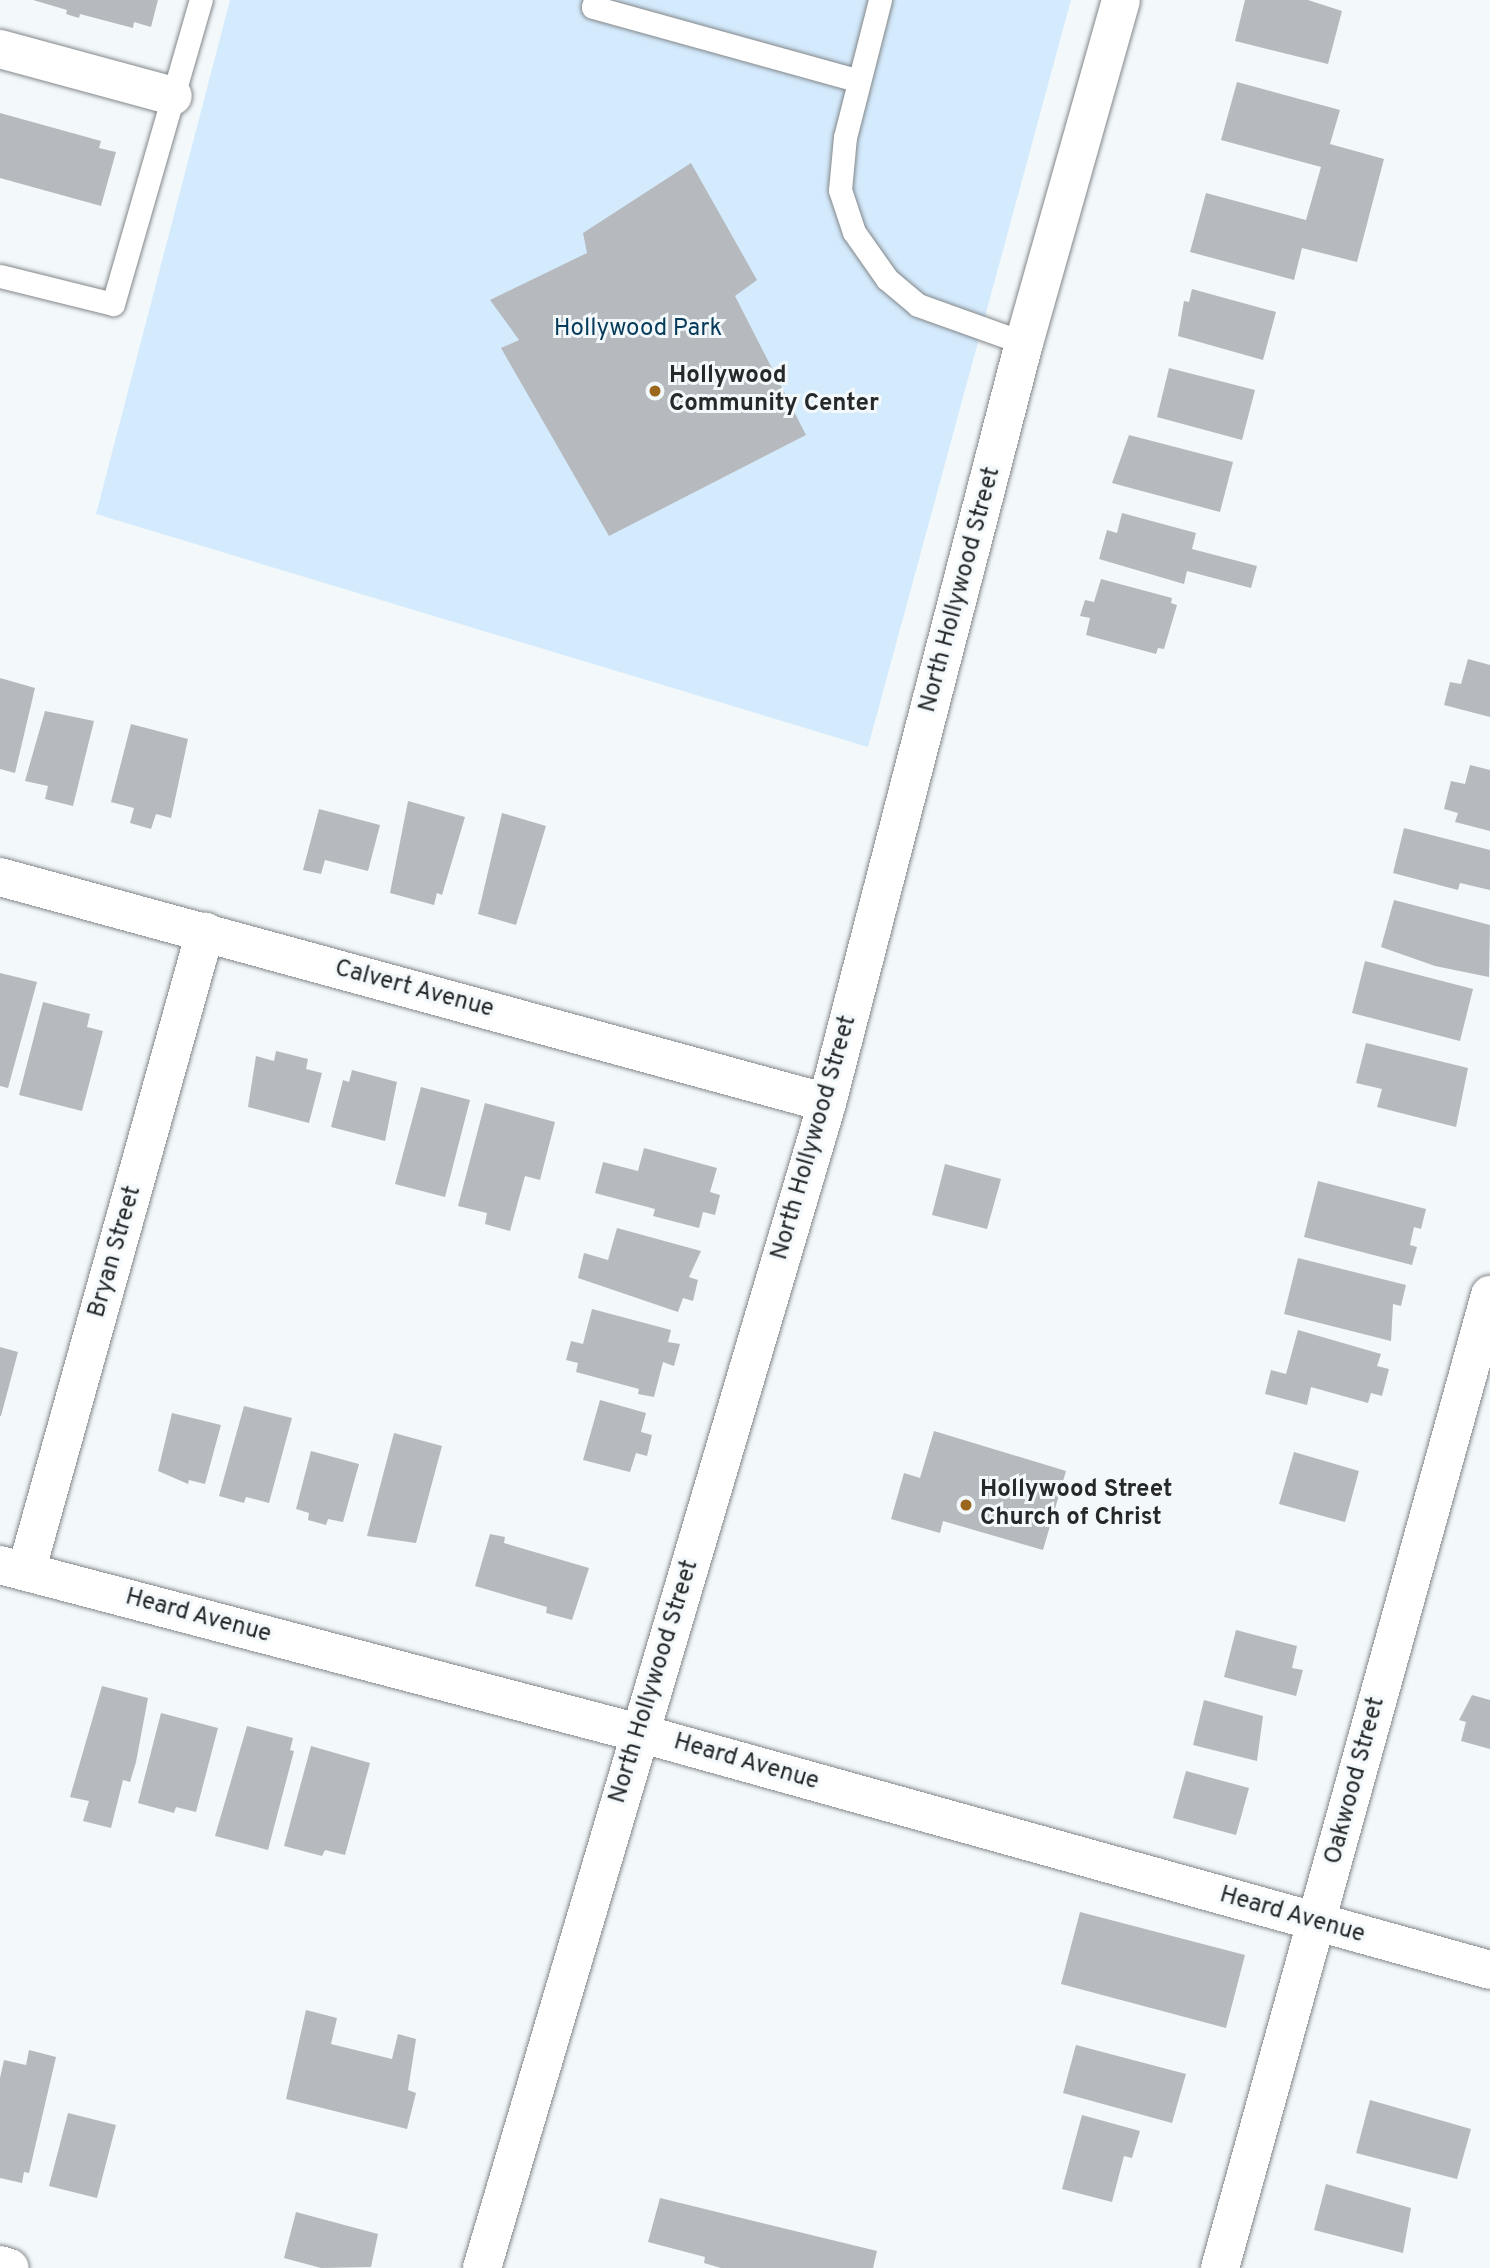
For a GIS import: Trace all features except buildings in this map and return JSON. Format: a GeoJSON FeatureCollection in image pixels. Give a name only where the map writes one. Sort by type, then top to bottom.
{"type":"FeatureCollection","features":[{"type":"Feature","properties":{"kind":"street","name":"North Hollywood Street"},"geometry":{"type":"LineString","coordinates":[[482,2268],[828,1103],[1024,343],[1121,0]]}},
{"type":"Feature","properties":{"kind":"street"},"geometry":{"type":"LineString","coordinates":[[0,49],[173,96]]}},
{"type":"Feature","properties":{"kind":"street","name":"Calvert Avenue"},"geometry":{"type":"LineString","coordinates":[[0,877],[828,1103]]}},
{"type":"Feature","properties":{"kind":"street","name":"Bryan Street"},"geometry":{"type":"LineString","coordinates":[[13,1569],[205,932]]}},
{"type":"Feature","properties":{"kind":"street","name":"Oakwood Street"},"geometry":{"type":"LineString","coordinates":[[1220,2268],[1490,1294]]}},
{"type":"Feature","properties":{"kind":"street","name":"Heard Avenue"},"geometry":{"type":"LineString","coordinates":[[13,1569],[639,1733],[1490,1970]]}},
{"type":"Feature","properties":{"kind":"street"},"geometry":{"type":"LineString","coordinates":[[0,2265],[10,2268]]}},
{"type":"Feature","properties":{"kind":"lane"},"geometry":{"type":"LineString","coordinates":[[0,276],[113,304],[201,0]]}},
{"type":"Feature","properties":{"kind":"lane"},"geometry":{"type":"LineString","coordinates":[[595,0],[593,6],[859,81]]}},
{"type":"Feature","properties":{"kind":"lane"},"geometry":{"type":"LineString","coordinates":[[880,0],[845,137],[840,190],[854,232],[887,279],[918,305],[1024,343]]}},
{"type":"Feature","properties":{"kind":"green space","name":"Hollywood Park"},"geometry":{"type":"Polygon","coordinates":[[[230,0],[1071,0],[868,747],[96,514],[230,0]]]}},
{"type":"Feature","properties":{"kind":"place","name":"Hollywood Community Center"},"geometry":{"type":"Point","coordinates":[655,391]}},
{"type":"Feature","properties":{"kind":"place","name":"Hollywood Street Church of Christ"},"geometry":{"type":"Point","coordinates":[966,1505]}}]}
